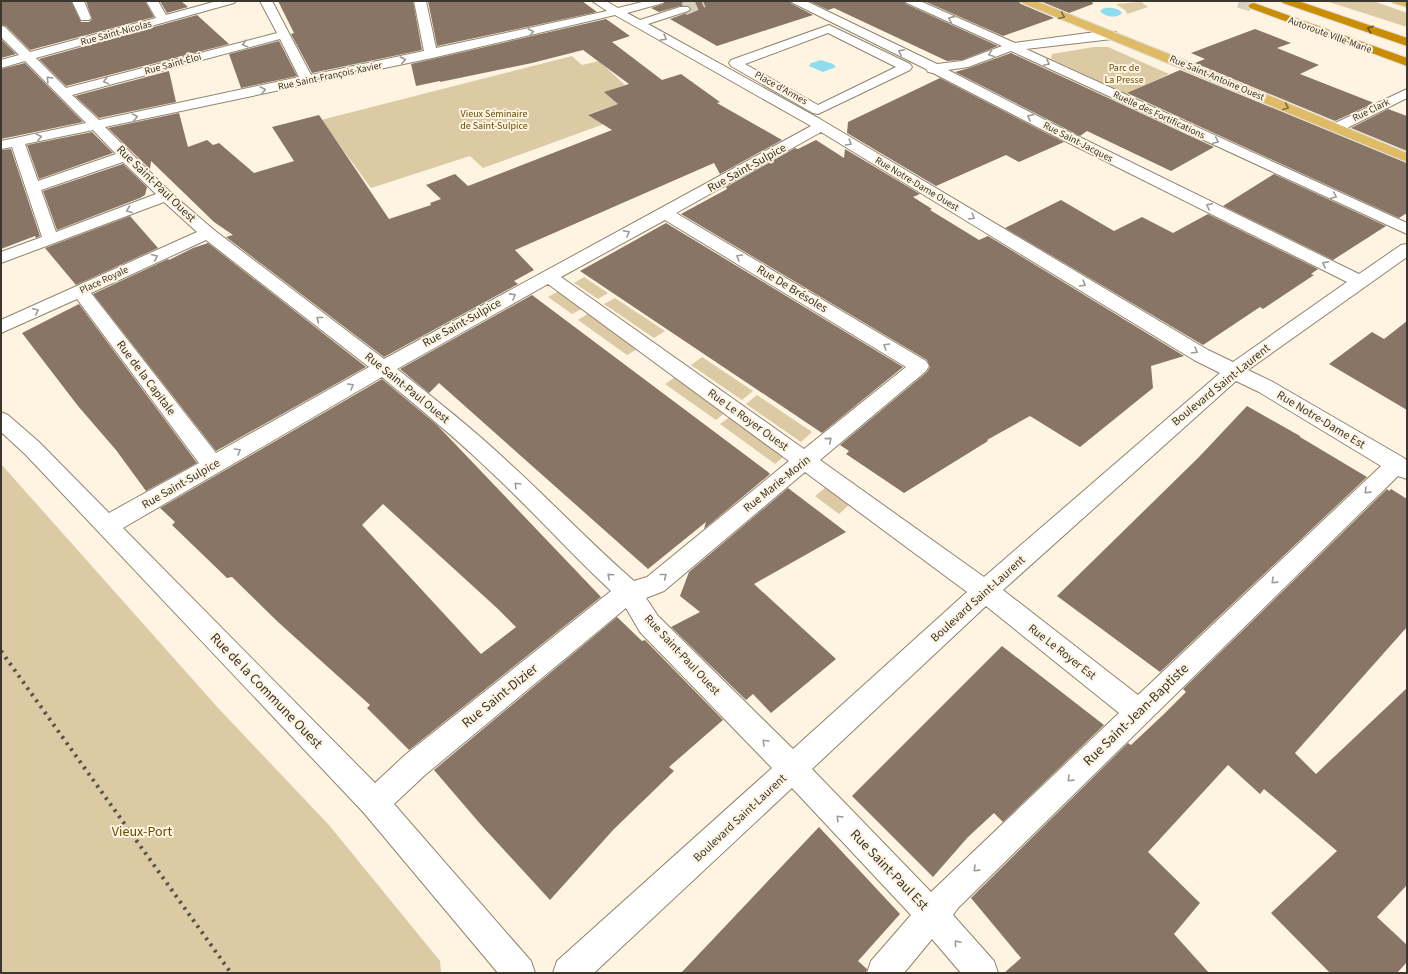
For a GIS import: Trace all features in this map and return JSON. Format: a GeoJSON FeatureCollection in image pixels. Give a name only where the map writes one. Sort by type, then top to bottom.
{"type":"FeatureCollection","features":[{"type":"Feature","properties":{"kind":"highway","name":"Autoroute Ville-Marie"},"geometry":{"type":"LineString","coordinates":[[1287,1],[1407,42]]}},
{"type":"Feature","properties":{"kind":"highway","name":"Autoroute Ville-Marie"},"geometry":{"type":"LineString","coordinates":[[1254,6],[1407,62]]}},
{"type":"Feature","properties":{"kind":"main road","name":"Rue Saint-Antoine Ouest"},"geometry":{"type":"LineString","coordinates":[[1026,1],[1112,35],[1407,158]]}},
{"type":"Feature","properties":{"kind":"main road"},"geometry":{"type":"LineString","coordinates":[[1397,1],[1407,4]]}},
{"type":"Feature","properties":{"kind":"street"},"geometry":{"type":"LineString","coordinates":[[78,1],[85,18]]}},
{"type":"Feature","properties":{"kind":"street"},"geometry":{"type":"LineString","coordinates":[[152,1],[162,20]]}},
{"type":"Feature","properties":{"kind":"street","name":"Rue Saint-Nicolas"},"geometry":{"type":"LineString","coordinates":[[1,64],[230,1]]}},
{"type":"Feature","properties":{"kind":"street"},"geometry":{"type":"LineString","coordinates":[[266,1],[270,13],[283,34],[307,80]]}},
{"type":"Feature","properties":{"kind":"street"},"geometry":{"type":"LineString","coordinates":[[420,1],[430,51],[432,54]]}},
{"type":"Feature","properties":{"kind":"street","name":"Rue Notre-Dame Ouest"},"geometry":{"type":"LineString","coordinates":[[598,1],[710,65],[818,124],[1201,356],[1234,372]]}},
{"type":"Feature","properties":{"kind":"street","name":"Rue Saint-François-Xavier"},"geometry":{"type":"LineString","coordinates":[[1,145],[432,54],[618,12],[659,1]]}},
{"type":"Feature","properties":{"kind":"street","name":"Rue Saint-Jacques"},"geometry":{"type":"LineString","coordinates":[[797,1],[833,25],[936,69],[1048,127],[1360,282]]}},
{"type":"Feature","properties":{"kind":"street","name":"Ruelle des Fortifications"},"geometry":{"type":"LineString","coordinates":[[911,1],[1002,41],[1012,47],[1407,229]]}},
{"type":"Feature","properties":{"kind":"street"},"geometry":{"type":"LineString","coordinates":[[638,24],[684,9]]}},
{"type":"Feature","properties":{"kind":"street"},"geometry":{"type":"LineString","coordinates":[[710,65],[833,25]]}},
{"type":"Feature","properties":{"kind":"street","name":"Place d'Armes"},"geometry":{"type":"LineString","coordinates":[[833,25],[906,67],[818,110],[735,63],[771,50],[833,25]]}},
{"type":"Feature","properties":{"kind":"street","name":"Rue Saint-Paul Ouest"},"geometry":{"type":"LineString","coordinates":[[1,30],[166,196],[208,233],[383,368],[450,422],[501,468],[590,557],[630,594],[649,624],[793,769]]}},
{"type":"Feature","properties":{"kind":"street","name":"Rue Saint-Éloi"},"geometry":{"type":"LineString","coordinates":[[63,93],[283,34]]}},
{"type":"Feature","properties":{"kind":"street"},"geometry":{"type":"LineString","coordinates":[[818,124],[910,74],[964,64],[1012,47],[1112,35]]}},
{"type":"Feature","properties":{"kind":"street","name":"Rue Clark"},"geometry":{"type":"LineString","coordinates":[[1336,128],[1407,93]]}},
{"type":"Feature","properties":{"kind":"street","name":"Rue Saint-Sulpice"},"geometry":{"type":"LineString","coordinates":[[107,526],[383,368],[811,133],[818,124]]}},
{"type":"Feature","properties":{"kind":"street"},"geometry":{"type":"LineString","coordinates":[[17,142],[51,240]]}},
{"type":"Feature","properties":{"kind":"street"},"geometry":{"type":"LineString","coordinates":[[32,188],[126,156]]}},
{"type":"Feature","properties":{"kind":"street"},"geometry":{"type":"LineString","coordinates":[[1,258],[166,196]]}},
{"type":"Feature","properties":{"kind":"street","name":"Rue De Brésoles"},"geometry":{"type":"LineString","coordinates":[[666,213],[919,366]]}},
{"type":"Feature","properties":{"kind":"street","name":"Place Royale"},"geometry":{"type":"LineString","coordinates":[[1,327],[208,233]]}},
{"type":"Feature","properties":{"kind":"street","name":"Boulevard Saint-Laurent"},"geometry":{"type":"LineString","coordinates":[[569,973],[591,955],[985,591],[1216,387],[1249,359],[1407,249]]}},
{"type":"Feature","properties":{"kind":"street","name":"Rue Le Royer Ouest"},"geometry":{"type":"LineString","coordinates":[[549,276],[985,591]]}},
{"type":"Feature","properties":{"kind":"street","name":"Rue de la Capitale"},"geometry":{"type":"LineString","coordinates":[[80,291],[213,466]]}},
{"type":"Feature","properties":{"kind":"street","name":"Rue Marie-Morin"},"geometry":{"type":"LineString","coordinates":[[630,594],[656,584],[919,366]]}},
{"type":"Feature","properties":{"kind":"street","name":"Rue Notre-Dame Est"},"geometry":{"type":"LineString","coordinates":[[1234,372],[1266,387],[1401,467]]}},
{"type":"Feature","properties":{"kind":"street","name":"Rue de la Commune Ouest"},"geometry":{"type":"LineString","coordinates":[[1,420],[32,448],[374,803],[519,973]]}},
{"type":"Feature","properties":{"kind":"street","name":"Rue Saint-Jean-Baptiste"},"geometry":{"type":"LineString","coordinates":[[883,973],[947,898],[1139,712],[1401,467]]}},
{"type":"Feature","properties":{"kind":"street","name":"Rue Le Royer Est"},"geometry":{"type":"LineString","coordinates":[[985,591],[1139,712]]}},
{"type":"Feature","properties":{"kind":"street","name":"Rue Saint-Dizier"},"geometry":{"type":"LineString","coordinates":[[374,803],[422,760],[613,603],[630,594]]}},
{"type":"Feature","properties":{"kind":"street","name":"Rue Saint-Paul Est"},"geometry":{"type":"LineString","coordinates":[[793,769],[932,915],[982,973]]}},
{"type":"Feature","properties":{"kind":"green space"},"geometry":{"type":"Polygon","coordinates":[[[1326,1],[1373,1],[1407,13],[1407,27],[1326,1]]]}},
{"type":"Feature","properties":{"kind":"green space"},"geometry":{"type":"Polygon","coordinates":[[[1141,2],[1148,7],[1127,14],[1126,11],[1116,4],[1141,2]]]}},
{"type":"Feature","properties":{"kind":"green space","name":"Parc de La Presse"},"geometry":{"type":"Polygon","coordinates":[[[1094,47],[1108,47],[1169,74],[1126,94],[1051,59],[1052,54],[1094,47]]]}},
{"type":"Feature","properties":{"kind":"green space","name":"Vieux Séminaire de Saint-Sulpice"},"geometry":{"type":"Polygon","coordinates":[[[572,56],[582,65],[599,61],[625,85],[605,92],[618,104],[589,114],[604,124],[483,168],[470,156],[371,188],[321,120],[572,56]]]}},
{"type":"Feature","properties":{"kind":"green space"},"geometry":{"type":"Polygon","coordinates":[[[584,277],[608,293],[598,299],[574,283],[584,277]]]}},
{"type":"Feature","properties":{"kind":"green space"},"geometry":{"type":"Polygon","coordinates":[[[559,291],[583,308],[572,314],[548,297],[559,291]]]}},
{"type":"Feature","properties":{"kind":"green space"},"geometry":{"type":"Polygon","coordinates":[[[615,298],[665,331],[654,338],[604,304],[615,298]]]}},
{"type":"Feature","properties":{"kind":"green space"},"geometry":{"type":"Polygon","coordinates":[[[589,313],[639,348],[627,355],[578,320],[589,313]]]}},
{"type":"Feature","properties":{"kind":"green space"},"geometry":{"type":"Polygon","coordinates":[[[702,357],[753,391],[742,400],[691,365],[702,357]]]}},
{"type":"Feature","properties":{"kind":"green space"},"geometry":{"type":"Polygon","coordinates":[[[677,376],[727,411],[716,420],[665,384],[677,376]]]}},
{"type":"Feature","properties":{"kind":"green space"},"geometry":{"type":"Polygon","coordinates":[[[757,395],[812,432],[801,442],[746,404],[757,395]]]}},
{"type":"Feature","properties":{"kind":"green space"},"geometry":{"type":"Polygon","coordinates":[[[732,415],[787,454],[775,464],[720,424],[732,415]]]}},
{"type":"Feature","properties":{"kind":"green space","name":"Vieux-Port"},"geometry":{"type":"Polygon","coordinates":[[[1,464],[219,709],[329,825],[440,961],[441,973],[1,973],[1,464]]]}},
{"type":"Feature","properties":{"kind":"green space"},"geometry":{"type":"Polygon","coordinates":[[[826,487],[850,504],[839,514],[815,496],[826,487]]]}},
{"type":"Feature","properties":{"kind":"water"},"geometry":{"type":"Polygon","coordinates":[[[1104,8],[1114,8],[1122,13],[1114,17],[1108,16],[1100,11],[1104,8]]]}},
{"type":"Feature","properties":{"kind":"water"},"geometry":{"type":"Polygon","coordinates":[[[821,60],[833,64],[836,67],[823,72],[809,66],[811,63],[821,60]]]}},
{"type":"Feature","properties":{"kind":"building"},"geometry":{"type":"Polygon","coordinates":[[[1,1],[71,1],[81,22],[89,22],[92,19],[86,1],[145,1],[154,17],[30,50],[6,26],[1,25],[1,1]]]}},
{"type":"Feature","properties":{"kind":"building"},"geometry":{"type":"Polygon","coordinates":[[[160,1],[181,1],[188,7],[167,13],[160,1]]]}},
{"type":"Feature","properties":{"kind":"building"},"geometry":{"type":"Polygon","coordinates":[[[278,1],[413,1],[422,50],[312,73],[291,34],[294,33],[278,1]]]}},
{"type":"Feature","properties":{"kind":"building"},"geometry":{"type":"Polygon","coordinates":[[[428,1],[582,1],[597,12],[437,46],[428,1]]]}},
{"type":"Feature","properties":{"kind":"building"},"geometry":{"type":"Polygon","coordinates":[[[666,1],[790,1],[792,4],[813,15],[717,46],[670,19],[689,12],[692,9],[689,6],[680,6],[659,12],[651,8],[663,4],[666,1]]]}},
{"type":"Feature","properties":{"kind":"building"},"geometry":{"type":"Polygon","coordinates":[[[809,1],[904,1],[906,4],[998,46],[962,60],[947,61],[834,8],[828,10],[809,1]]]}},
{"type":"Feature","properties":{"kind":"building"},"geometry":{"type":"Polygon","coordinates":[[[924,1],[1018,1],[1021,4],[1054,18],[1003,36],[924,1]]]}},
{"type":"Feature","properties":{"kind":"building"},"geometry":{"type":"Polygon","coordinates":[[[1040,1],[1092,1],[1093,4],[1069,13],[1040,1]]]}},
{"type":"Feature","properties":{"kind":"building"},"geometry":{"type":"Polygon","coordinates":[[[197,15],[229,44],[66,86],[39,59],[197,15]]]}},
{"type":"Feature","properties":{"kind":"building"},"geometry":{"type":"Polygon","coordinates":[[[606,19],[630,36],[612,42],[662,80],[681,74],[720,102],[717,103],[782,140],[720,174],[714,163],[515,250],[534,270],[514,281],[518,284],[384,357],[226,237],[233,235],[214,222],[151,161],[150,169],[108,128],[179,113],[188,147],[207,140],[213,145],[219,143],[254,173],[294,161],[272,127],[319,115],[389,219],[431,205],[430,203],[441,199],[426,185],[455,174],[468,186],[612,130],[588,115],[618,104],[604,92],[629,84],[583,50],[532,63],[416,86],[411,64],[606,19]]]}},
{"type":"Feature","properties":{"kind":"building"},"geometry":{"type":"Polygon","coordinates":[[[1255,29],[1291,43],[1277,48],[1319,65],[1300,74],[1374,103],[1335,121],[1195,63],[1205,59],[1191,53],[1255,29]]]}},
{"type":"Feature","properties":{"kind":"building"},"geometry":{"type":"Polygon","coordinates":[[[1,39],[16,54],[1,58],[1,39]]]}},
{"type":"Feature","properties":{"kind":"building"},"geometry":{"type":"Polygon","coordinates":[[[279,41],[297,76],[241,88],[229,54],[279,41]]]}},
{"type":"Feature","properties":{"kind":"building"},"geometry":{"type":"Polygon","coordinates":[[[1011,53],[1214,147],[1171,171],[1087,131],[1080,136],[955,72],[1011,53]]]}},
{"type":"Feature","properties":{"kind":"building"},"geometry":{"type":"Polygon","coordinates":[[[25,63],[83,122],[1,139],[1,69],[25,63]]]}},
{"type":"Feature","properties":{"kind":"building"},"geometry":{"type":"Polygon","coordinates":[[[1180,70],[1407,163],[1407,213],[1399,218],[1127,93],[1180,70]]]}},
{"type":"Feature","properties":{"kind":"building"},"geometry":{"type":"Polygon","coordinates":[[[169,71],[176,102],[99,118],[75,96],[169,71]]]}},
{"type":"Feature","properties":{"kind":"building"},"geometry":{"type":"Polygon","coordinates":[[[940,78],[1064,142],[1019,162],[1006,155],[936,186],[847,133],[848,122],[940,78]]]}},
{"type":"Feature","properties":{"kind":"building"},"geometry":{"type":"Polygon","coordinates":[[[1388,109],[1407,116],[1407,151],[1351,128],[1388,109]]]}},
{"type":"Feature","properties":{"kind":"building"},"geometry":{"type":"Polygon","coordinates":[[[92,132],[113,153],[39,179],[27,145],[92,132]]]}},
{"type":"Feature","properties":{"kind":"building"},"geometry":{"type":"Polygon","coordinates":[[[816,140],[844,158],[845,149],[920,194],[913,197],[932,209],[930,210],[979,240],[988,236],[1184,356],[1151,366],[1153,388],[1080,447],[1030,416],[987,440],[988,441],[904,493],[846,454],[849,451],[840,445],[927,372],[930,367],[927,360],[681,214],[727,189],[726,187],[795,148],[798,149],[816,140]]]}},
{"type":"Feature","properties":{"kind":"building"},"geometry":{"type":"Polygon","coordinates":[[[11,149],[40,236],[36,238],[35,236],[1,249],[1,150],[11,149]]]}},
{"type":"Feature","properties":{"kind":"building"},"geometry":{"type":"Polygon","coordinates":[[[123,164],[147,187],[145,195],[57,230],[43,191],[123,164]]]}},
{"type":"Feature","properties":{"kind":"building"},"geometry":{"type":"Polygon","coordinates":[[[1274,174],[1386,226],[1333,260],[1223,206],[1274,174]]]}},
{"type":"Feature","properties":{"kind":"building"},"geometry":{"type":"Polygon","coordinates":[[[1061,200],[1114,231],[1142,217],[1173,233],[1208,214],[1318,269],[1311,274],[1314,275],[1263,309],[1260,307],[1203,345],[1005,228],[1061,200]]]}},
{"type":"Feature","properties":{"kind":"building"},"geometry":{"type":"Polygon","coordinates":[[[130,216],[158,248],[76,285],[45,248],[130,216]]]}},
{"type":"Feature","properties":{"kind":"building"},"geometry":{"type":"Polygon","coordinates":[[[666,223],[903,367],[822,433],[580,271],[666,223]]]}},
{"type":"Feature","properties":{"kind":"building"},"geometry":{"type":"Polygon","coordinates":[[[208,243],[366,367],[216,451],[93,294],[168,259],[169,260],[193,248],[208,243]]]}},
{"type":"Feature","properties":{"kind":"building"},"geometry":{"type":"Polygon","coordinates":[[[532,295],[770,474],[704,529],[706,522],[648,569],[439,383],[429,393],[400,369],[532,295]]]}},
{"type":"Feature","properties":{"kind":"building"},"geometry":{"type":"Polygon","coordinates":[[[79,304],[197,463],[146,491],[116,450],[78,406],[22,333],[79,304]]]}},
{"type":"Feature","properties":{"kind":"building"},"geometry":{"type":"Polygon","coordinates":[[[1407,321],[1407,410],[1329,364],[1372,332],[1384,339],[1407,321]]]}},
{"type":"Feature","properties":{"kind":"building"},"geometry":{"type":"Polygon","coordinates":[[[382,379],[437,425],[601,597],[409,750],[367,708],[370,705],[278,622],[232,577],[227,578],[172,525],[175,522],[160,508],[382,379]],[[383,504],[362,525],[481,654],[516,627],[383,504]]]}},
{"type":"Feature","properties":{"kind":"building"},"geometry":{"type":"Polygon","coordinates":[[[1247,406],[1367,477],[1160,672],[1057,596],[1199,457],[1247,406]]]}},
{"type":"Feature","properties":{"kind":"building"},"geometry":{"type":"Polygon","coordinates":[[[788,488],[846,532],[754,584],[836,659],[771,713],[753,694],[746,700],[671,627],[700,612],[680,596],[689,572],[788,488]]]}},
{"type":"Feature","properties":{"kind":"building"},"geometry":{"type":"Polygon","coordinates":[[[1387,489],[1389,491],[1391,489],[1407,499],[1407,627],[1295,753],[1316,774],[1407,688],[1407,885],[1377,917],[1407,945],[1407,962],[1397,973],[1330,973],[1271,913],[1337,851],[1264,789],[1260,794],[1228,765],[1148,852],[1200,903],[1174,934],[1209,973],[1004,973],[1021,958],[971,898],[1128,743],[1131,745],[1163,715],[1186,692],[1183,689],[1387,489]]]}},
{"type":"Feature","properties":{"kind":"building"},"geometry":{"type":"Polygon","coordinates":[[[617,617],[642,641],[645,640],[723,720],[669,767],[674,771],[614,829],[550,900],[482,826],[434,770],[617,617]]]}},
{"type":"Feature","properties":{"kind":"building"},"geometry":{"type":"Polygon","coordinates":[[[1002,646],[1104,725],[1003,822],[994,813],[968,837],[933,877],[852,796],[1002,646]]]}},
{"type":"Feature","properties":{"kind":"building"},"geometry":{"type":"Polygon","coordinates":[[[819,827],[900,914],[858,961],[867,969],[866,973],[681,973],[819,827]]]}},
{"type":"Feature","properties":{"kind":"tunnel"},"geometry":{"type":"LineString","coordinates":[[684,9],[703,1]]}},
{"type":"Feature","properties":{"kind":"tunnel"},"geometry":{"type":"LineString","coordinates":[[1239,1],[1254,6]]}},
{"type":"Feature","properties":{"kind":"railway"},"geometry":{"type":"LineString","coordinates":[[1,651],[231,973]]}}]}
